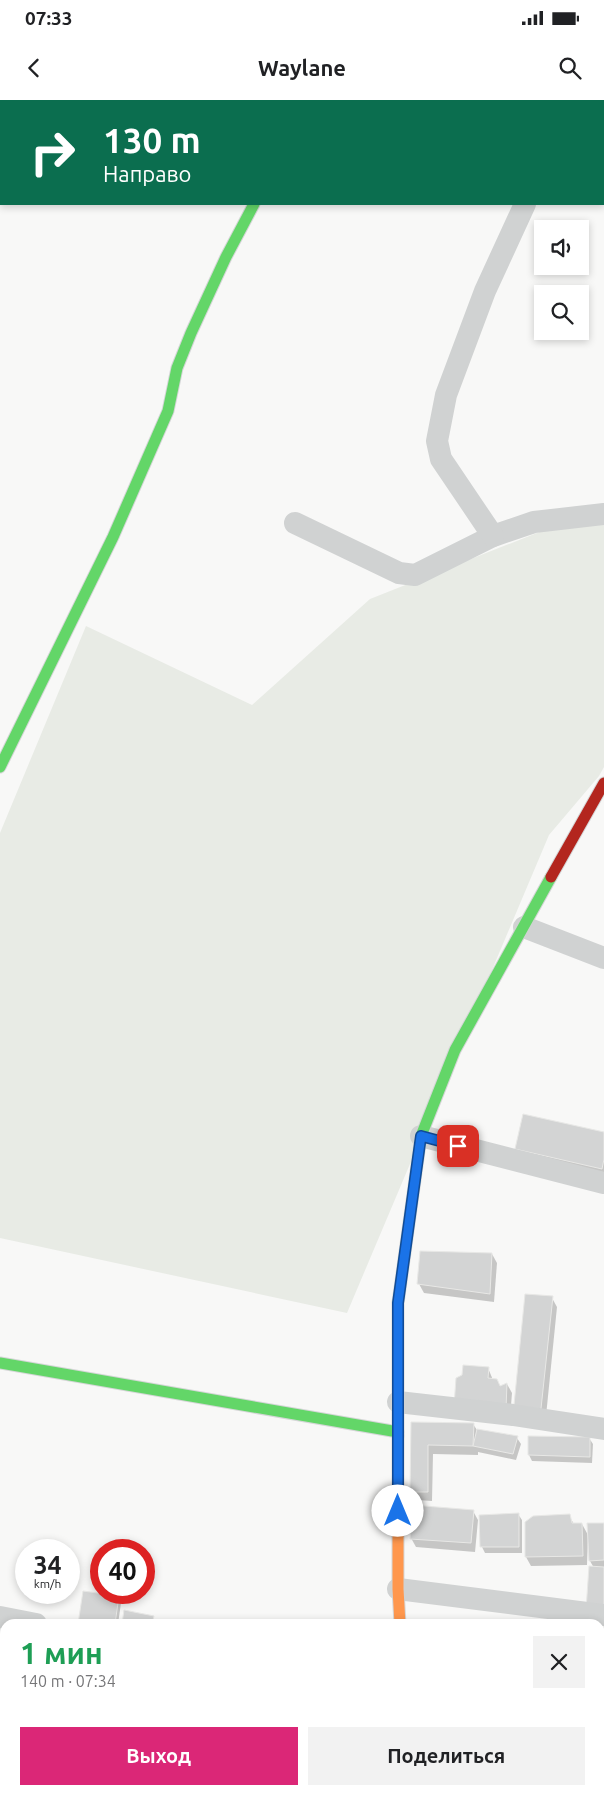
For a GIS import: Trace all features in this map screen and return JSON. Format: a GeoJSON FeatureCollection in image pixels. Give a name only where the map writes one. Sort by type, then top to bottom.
{"type":"FeatureCollection","features":[{"type":"Feature","properties":{"kind":"street"},"geometry":{"type":"LineString","coordinates":[[0,767],[113,537],[168,411],[177,368],[191,333],[226,257],[253,205]]}},
{"type":"Feature","properties":{"kind":"street"},"geometry":{"type":"LineString","coordinates":[[493,536],[441,459],[437,441],[446,395],[485,291],[525,205]]}},
{"type":"Feature","properties":{"kind":"street"},"geometry":{"type":"LineString","coordinates":[[295,523],[398,573],[415,575],[493,536],[534,522],[604,514]]}},
{"type":"Feature","properties":{"kind":"street"},"geometry":{"type":"LineString","coordinates":[[400,1619],[398,1589],[398,1303],[421,1136],[455,1050],[602,789]]}},
{"type":"Feature","properties":{"kind":"street"},"geometry":{"type":"LineString","coordinates":[[524,927],[604,958]]}},
{"type":"Feature","properties":{"kind":"street"},"geometry":{"type":"LineString","coordinates":[[421,1136],[604,1183]]}},
{"type":"Feature","properties":{"kind":"street"},"geometry":{"type":"LineString","coordinates":[[0,1363],[398,1432]]}},
{"type":"Feature","properties":{"kind":"street"},"geometry":{"type":"LineString","coordinates":[[398,1402],[512,1415],[604,1429]]}},
{"type":"Feature","properties":{"kind":"street"},"geometry":{"type":"LineString","coordinates":[[398,1589],[604,1615]]}},
{"type":"Feature","properties":{"kind":"shaded area"},"geometry":{"type":"Polygon","coordinates":[[[562,523],[604,523],[604,767],[599,776],[549,835],[347,1313],[0,1238],[0,833],[86,626],[252,705],[370,599],[562,523]]]}},
{"type":"Feature","properties":{"kind":"building"},"geometry":{"type":"Polygon","coordinates":[[[523,1114],[604,1132],[602,1169],[515,1149],[523,1114]]]}},
{"type":"Feature","properties":{"kind":"building"},"geometry":{"type":"Polygon","coordinates":[[[420,1251],[492,1253],[490,1294],[417,1284],[420,1251]]]}},
{"type":"Feature","properties":{"kind":"building"},"geometry":{"type":"Polygon","coordinates":[[[525,1294],[553,1296],[540,1418],[513,1415],[525,1294]]]}},
{"type":"Feature","properties":{"kind":"building"},"geometry":{"type":"Polygon","coordinates":[[[463,1365],[489,1367],[488,1378],[497,1379],[500,1386],[507,1383],[506,1409],[454,1406],[456,1378],[462,1375],[463,1365]]]}},
{"type":"Feature","properties":{"kind":"building"},"geometry":{"type":"Polygon","coordinates":[[[411,1422],[474,1423],[473,1446],[428,1445],[428,1492],[410,1492],[411,1422]]]}},
{"type":"Feature","properties":{"kind":"building"},"geometry":{"type":"Polygon","coordinates":[[[477,1429],[518,1436],[513,1454],[473,1446],[477,1429]]]}},
{"type":"Feature","properties":{"kind":"building"},"geometry":{"type":"Polygon","coordinates":[[[528,1436],[590,1437],[590,1457],[528,1455],[528,1436]]]}},
{"type":"Feature","properties":{"kind":"building"},"geometry":{"type":"Polygon","coordinates":[[[412,1505],[474,1510],[471,1543],[410,1539],[412,1505]]]}},
{"type":"Feature","properties":{"kind":"building"},"geometry":{"type":"Polygon","coordinates":[[[519,1513],[519,1547],[480,1547],[479,1515],[519,1513]]]}},
{"type":"Feature","properties":{"kind":"building"},"geometry":{"type":"Polygon","coordinates":[[[570,1514],[572,1523],[582,1523],[583,1556],[525,1557],[525,1522],[533,1516],[570,1514]]]}},
{"type":"Feature","properties":{"kind":"building"},"geometry":{"type":"Polygon","coordinates":[[[587,1523],[604,1523],[604,1560],[589,1561],[587,1523]]]}},
{"type":"Feature","properties":{"kind":"building"},"geometry":{"type":"Polygon","coordinates":[[[589,1566],[604,1567],[604,1611],[586,1610],[589,1566]]]}},
{"type":"Feature","properties":{"kind":"building"},"geometry":{"type":"Polygon","coordinates":[[[83,1591],[90,1592],[90,1604],[118,1604],[116,1619],[79,1619],[83,1591]]]}},
{"type":"Feature","properties":{"kind":"building"},"geometry":{"type":"Polygon","coordinates":[[[124,1610],[154,1616],[153,1619],[123,1619],[124,1610]]]}},
{"type":"Feature","properties":{"kind":"traffic: fast"},"geometry":{"type":"LineString","coordinates":[[0,767],[113,537],[168,411],[177,368],[191,333],[226,257],[253,205]]}},
{"type":"Feature","properties":{"kind":"traffic: fast"},"geometry":{"type":"LineString","coordinates":[[398,1436],[398,1303],[421,1136],[455,1050],[551,877]]}},
{"type":"Feature","properties":{"kind":"traffic: fast"},"geometry":{"type":"LineString","coordinates":[[0,1363],[398,1432]]}},
{"type":"Feature","properties":{"kind":"traffic: slow"},"geometry":{"type":"LineString","coordinates":[[398,1436],[400,1619]]}},
{"type":"Feature","properties":{"kind":"traffic: jam"},"geometry":{"type":"LineString","coordinates":[[551,877],[604,783]]}},
{"type":"Feature","properties":{"kind":"route"},"geometry":{"type":"LineString","coordinates":[[398,1511],[398,1303],[421,1136],[458,1146]]}}]}
